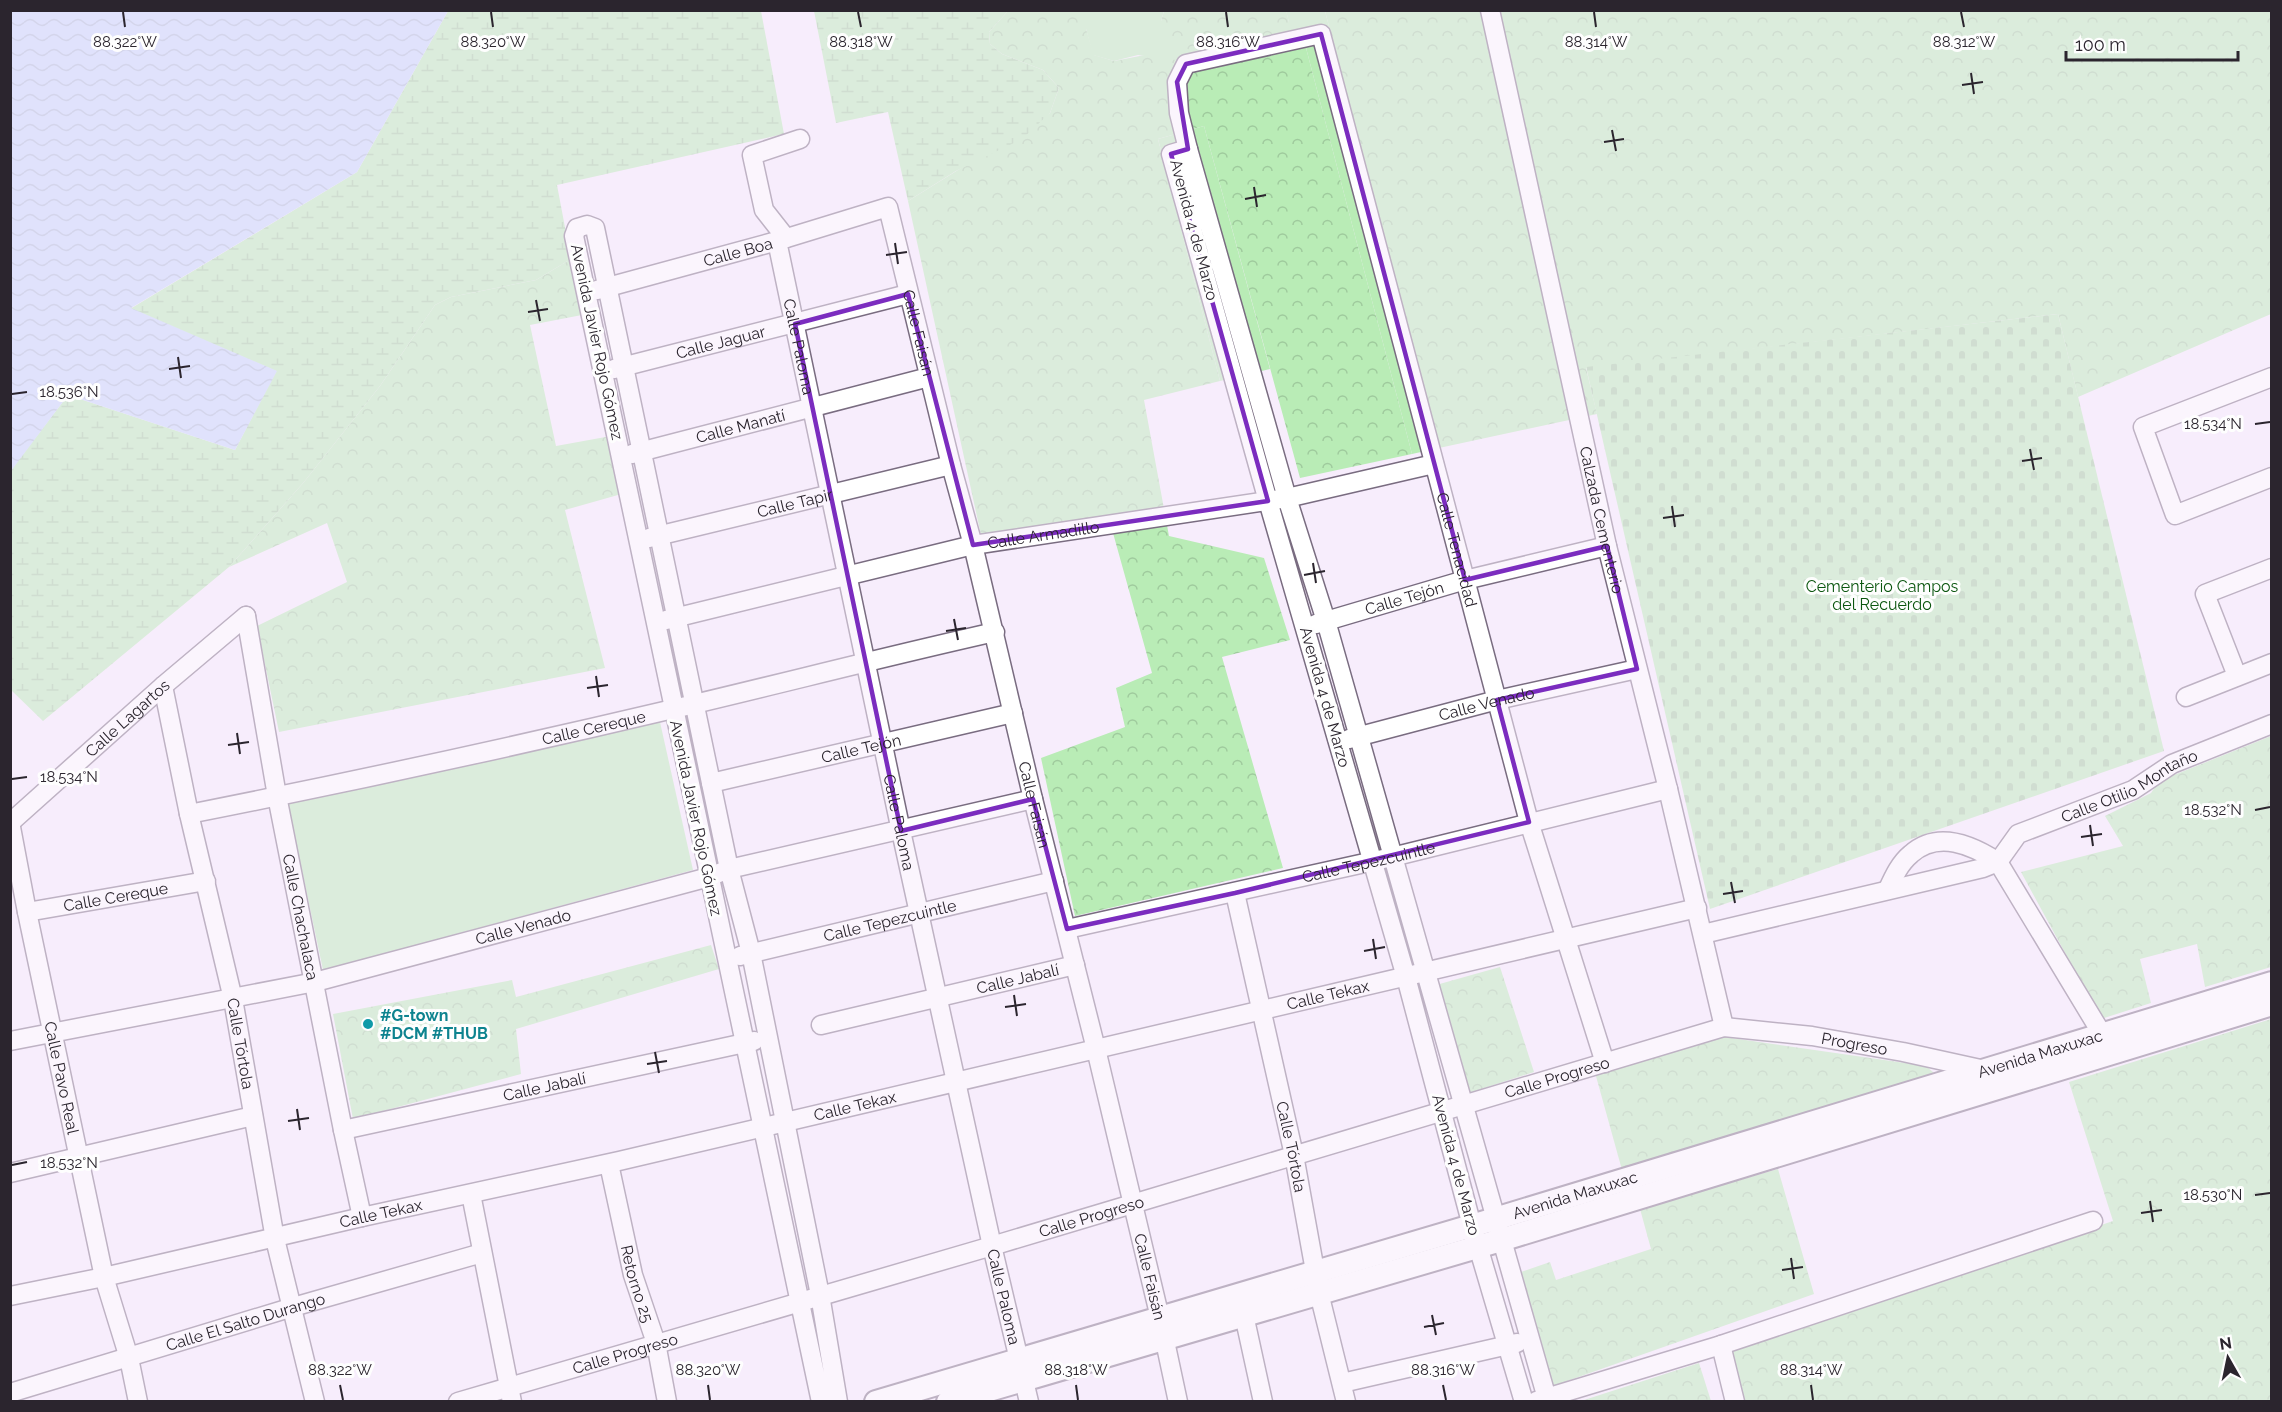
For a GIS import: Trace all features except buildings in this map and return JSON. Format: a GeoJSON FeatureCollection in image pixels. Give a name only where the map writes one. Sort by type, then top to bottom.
{"type":"FeatureCollection","features":[{"type":"Feature","properties":{"kind":"main road","name":"Avenida Maxuxac"},"geometry":{"type":"LineString","coordinates":[[1498,1230],[1985,1070],[2271,982]]}},
{"type":"Feature","properties":{"kind":"main road","name":"Avenida Maxuxac"},"geometry":{"type":"LineString","coordinates":[[884,1400],[1021,1369],[1475,1236],[2015,1083],[2271,1004]]}},
{"type":"Feature","properties":{"kind":"main road","name":"Avenida Maxuxac"},"geometry":{"type":"LineString","coordinates":[[1162,1328],[1244,1315],[1317,1282]]}},
{"type":"Feature","properties":{"kind":"main road","name":"Avenida Maxuxac"},"geometry":{"type":"LineString","coordinates":[[948,1401],[1021,1369]]}},
{"type":"Feature","properties":{"kind":"street","name":"Calzada Cementerio"},"geometry":{"type":"LineString","coordinates":[[1490,10],[1607,546],[1697,908],[1724,1027]]}},
{"type":"Feature","properties":{"kind":"street","name":"Calle Tenacidad"},"geometry":{"type":"LineString","coordinates":[[1188,149],[1179,113],[1177,82],[1186,64],[1321,34],[1529,822],[1605,1063]]}},
{"type":"Feature","properties":{"kind":"street"},"geometry":{"type":"LineString","coordinates":[[782,239],[764,210],[752,155],[800,139]]}},
{"type":"Feature","properties":{"kind":"street","name":"Avenida 4 de Marzo"},"geometry":{"type":"LineString","coordinates":[[1524,1401],[1475,1236],[1406,977],[1268,501],[1171,154],[1188,149],[1287,498],[1359,736],[1530,1340],[1544,1401]]}},
{"type":"Feature","properties":{"kind":"street","name":"Calle Boa"},"geometry":{"type":"LineString","coordinates":[[586,293],[888,207]]}},
{"type":"Feature","properties":{"kind":"street","name":"Calle Faisán"},"geometry":{"type":"LineString","coordinates":[[888,207],[951,465],[995,632],[1033,799],[1067,928],[1178,1401]]}},
{"type":"Feature","properties":{"kind":"street"},"geometry":{"type":"LineString","coordinates":[[1193,231],[1210,224]]}},
{"type":"Feature","properties":{"kind":"street","name":"Avenida Javier Rojo Gómez"},"geometry":{"type":"LineString","coordinates":[[821,1401],[574,236],[577,228],[587,225],[595,228],[729,869],[751,953],[820,1295],[838,1401]]}},
{"type":"Feature","properties":{"kind":"street","name":"Calle Paloma"},"geometry":{"type":"LineString","coordinates":[[782,239],[795,324],[846,574],[992,1246],[1029,1401]]}},
{"type":"Feature","properties":{"kind":"street","name":"Calle Jaguar"},"geometry":{"type":"LineString","coordinates":[[603,371],[908,294]]}},
{"type":"Feature","properties":{"kind":"street"},"geometry":{"type":"LineString","coordinates":[[1214,307],[1232,302]]}},
{"type":"Feature","properties":{"kind":"street","name":"Calle Manatí"},"geometry":{"type":"LineString","coordinates":[[621,457],[929,377]]}},
{"type":"Feature","properties":{"kind":"street"},"geometry":{"type":"LineString","coordinates":[[2271,377],[2143,427],[2175,515],[2271,477]]}},
{"type":"Feature","properties":{"kind":"street"},"geometry":{"type":"LineString","coordinates":[[1238,391],[1255,384]]}},
{"type":"Feature","properties":{"kind":"street","name":"Calle Armadillo"},"geometry":{"type":"LineString","coordinates":[[655,623],[846,574],[973,545],[1287,498],[1434,464]]}},
{"type":"Feature","properties":{"kind":"street","name":"Calle Tapir"},"geometry":{"type":"LineString","coordinates":[[638,540],[951,465]]}},
{"type":"Feature","properties":{"kind":"street","name":"Calle Tejón"},"geometry":{"type":"LineString","coordinates":[[1306,627],[1465,580],[1607,546]]}},
{"type":"Feature","properties":{"kind":"street"},"geometry":{"type":"LineString","coordinates":[[2237,676],[2205,594],[2271,568]]}},
{"type":"Feature","properties":{"kind":"street","name":"Calle Lagartos"},"geometry":{"type":"LineString","coordinates":[[11,822],[163,686],[246,616]]}},
{"type":"Feature","properties":{"kind":"street","name":"Calle Chachalaca"},"geometry":{"type":"LineString","coordinates":[[246,616],[277,796],[362,1217]]}},
{"type":"Feature","properties":{"kind":"street","name":"Calle Cereque"},"geometry":{"type":"LineString","coordinates":[[189,814],[673,709],[865,661],[995,632]]}},
{"type":"Feature","properties":{"kind":"street"},"geometry":{"type":"LineString","coordinates":[[2186,697],[2271,663]]}},
{"type":"Feature","properties":{"kind":"street","name":"Calle Venado"},"geometry":{"type":"LineString","coordinates":[[1339,742],[1497,700],[1636,669]]}},
{"type":"Feature","properties":{"kind":"street","name":"Calle Tórtola"},"geometry":{"type":"LineString","coordinates":[[163,686],[189,814],[232,999],[275,1239],[315,1401]]}},
{"type":"Feature","properties":{"kind":"street","name":"Calle Tejón"},"geometry":{"type":"LineString","coordinates":[[711,783],[1014,713]]}},
{"type":"Feature","properties":{"kind":"street","name":"Calle Otilio Montaño"},"geometry":{"type":"LineString","coordinates":[[1998,862],[2018,834],[2133,790],[2172,764],[2271,724]]}},
{"type":"Feature","properties":{"kind":"street","name":"Calle Tepezcuintle"},"geometry":{"type":"LineString","coordinates":[[1067,928],[1372,862],[1668,789]]}},
{"type":"Feature","properties":{"kind":"street","name":"Calle Venado"},"geometry":{"type":"LineString","coordinates":[[10,1041],[315,982],[709,877],[729,869],[1033,799]]}},
{"type":"Feature","properties":{"kind":"street","name":"Calle Pavo Real"},"geometry":{"type":"LineString","coordinates":[[11,822],[27,912],[104,1277],[129,1358],[138,1401]]}},
{"type":"Feature","properties":{"kind":"street"},"geometry":{"type":"LineString","coordinates":[[1888,889],[1900,866],[1912,852],[1932,844],[1953,841],[1978,849],[1998,862],[2102,1034]]}},
{"type":"Feature","properties":{"kind":"street"},"geometry":{"type":"LineString","coordinates":[[1703,934],[1983,868],[1998,862]]}},
{"type":"Feature","properties":{"kind":"street","name":"Calle Cereque"},"geometry":{"type":"LineString","coordinates":[[27,912],[206,881]]}},
{"type":"Feature","properties":{"kind":"street","name":"Calle Tepezcuintle"},"geometry":{"type":"LineString","coordinates":[[727,959],[921,915],[1054,881]]}},
{"type":"Feature","properties":{"kind":"street","name":"Calle Tórtola"},"geometry":{"type":"LineString","coordinates":[[1235,893],[1294,1155],[1317,1282],[1346,1401]]}},
{"type":"Feature","properties":{"kind":"street","name":"Calle Tekax"},"geometry":{"type":"LineString","coordinates":[[10,1296],[609,1164],[1406,977],[1565,937],[1697,908]]}},
{"type":"Feature","properties":{"kind":"street","name":"Calle Jabalí"},"geometry":{"type":"LineString","coordinates":[[820,1025],[1075,965]]}},
{"type":"Feature","properties":{"kind":"street","name":"Calle Progreso"},"geometry":{"type":"LineString","coordinates":[[458,1401],[510,1394],[656,1343],[992,1246],[1724,1027]]}},
{"type":"Feature","properties":{"kind":"street","name":"Progreso"},"geometry":{"type":"LineString","coordinates":[[1724,1027],[1812,1036],[1903,1052],[1985,1070],[2015,1083]]}},
{"type":"Feature","properties":{"kind":"street","name":"Calle Jabalí"},"geometry":{"type":"LineString","coordinates":[[343,1130],[767,1039]]}},
{"type":"Feature","properties":{"kind":"street"},"geometry":{"type":"LineString","coordinates":[[10,1173],[253,1116]]}},
{"type":"Feature","properties":{"kind":"street","name":"Retorno 25"},"geometry":{"type":"LineString","coordinates":[[609,1164],[633,1275],[656,1343],[667,1401]]}},
{"type":"Feature","properties":{"kind":"street"},"geometry":{"type":"LineString","coordinates":[[471,1194],[510,1394]]}},
{"type":"Feature","properties":{"kind":"street"},"geometry":{"type":"LineString","coordinates":[[1544,1401],[1721,1345],[2094,1221]]}},
{"type":"Feature","properties":{"kind":"street","name":"Calle El Salto Durango"},"geometry":{"type":"LineString","coordinates":[[10,1393],[293,1307],[482,1253]]}},
{"type":"Feature","properties":{"kind":"street"},"geometry":{"type":"LineString","coordinates":[[1244,1315],[1263,1401]]}},
{"type":"Feature","properties":{"kind":"street"},"geometry":{"type":"LineString","coordinates":[[1342,1383],[1530,1340]]}},
{"type":"Feature","properties":{"kind":"street"},"geometry":{"type":"LineString","coordinates":[[1721,1345],[1735,1401]]}},
{"type":"Feature","properties":{"kind":"highlighted area"},"geometry":{"type":"Polygon","coordinates":[[[1321,34],[1465,580],[1607,546],[1637,669],[1497,700],[1529,822],[1235,893],[1067,929],[1033,799],[901,831],[795,324],[908,294],[973,545],[1268,501],[1171,154],[1188,149],[1177,82],[1186,64],[1321,34]]]}},
{"type":"Feature","properties":{"kind":"green space"},"geometry":{"type":"Polygon","coordinates":[[[1286,10],[1289,22],[1278,35],[1198,55],[1169,38],[1161,21],[1164,11],[1286,10]]]}},
{"type":"Feature","properties":{"kind":"green space"},"geometry":{"type":"Polygon","coordinates":[[[448,11],[761,11],[784,134],[557,185],[571,259],[536,280],[451,297],[435,305],[380,386],[304,482],[229,567],[43,721],[11,690],[10,471],[68,395],[235,450],[276,371],[130,309],[357,172],[448,11]]]}},
{"type":"Feature","properties":{"kind":"green space"},"geometry":{"type":"Polygon","coordinates":[[[814,11],[1008,11],[989,32],[990,44],[1002,54],[1043,70],[1059,88],[1050,113],[1022,139],[956,171],[908,201],[888,112],[836,123],[814,11]]]}},
{"type":"Feature","properties":{"kind":"green space"},"geometry":{"type":"Polygon","coordinates":[[[1008,11],[1086,11],[1086,29],[1094,55],[1114,61],[1155,53],[1178,61],[1305,44],[1412,454],[1300,478],[1204,126],[1158,139],[1220,381],[1144,400],[1169,536],[1264,558],[1290,640],[1222,657],[1283,868],[1075,916],[1041,758],[1125,727],[1116,688],[1152,673],[1113,533],[983,544],[908,201],[1050,113],[1059,88],[1043,70],[1002,54],[990,44],[989,32],[1008,11]]]}},
{"type":"Feature","properties":{"kind":"green space"},"geometry":{"type":"Polygon","coordinates":[[[1086,11],[1164,11],[1161,21],[1289,22],[1286,11],[1325,11],[1439,448],[1412,454],[1305,44],[1218,66],[1138,55],[1114,61],[1093,55],[1086,29],[1086,11]]]}},
{"type":"Feature","properties":{"kind":"green space"},"geometry":{"type":"Polygon","coordinates":[[[1325,11],[2271,11],[2271,314],[2078,397],[2058,314],[1586,368],[1597,414],[1439,448],[1325,11]]]}},
{"type":"Feature","properties":{"kind":"green space"},"geometry":{"type":"Polygon","coordinates":[[[1204,126],[1270,369],[1220,381],[1158,139],[1204,126]]]}},
{"type":"Feature","properties":{"kind":"green space"},"geometry":{"type":"Polygon","coordinates":[[[571,259],[582,315],[530,325],[556,446],[611,436],[625,493],[565,510],[605,668],[279,732],[257,626],[347,582],[327,523],[229,567],[304,482],[380,386],[435,305],[451,297],[536,280],[571,259]]]}},
{"type":"Feature","properties":{"kind":"green space","name":"Cementerio Campos del Recuerdo"},"geometry":{"type":"Polygon","coordinates":[[[2058,314],[2164,751],[1710,909],[1586,367],[2058,314]]]}},
{"type":"Feature","properties":{"kind":"green space"},"geometry":{"type":"Polygon","coordinates":[[[660,722],[693,870],[323,970],[288,804],[660,722]]]}},
{"type":"Feature","properties":{"kind":"green space"},"geometry":{"type":"Polygon","coordinates":[[[2271,736],[2271,967],[2205,987],[2197,944],[2140,959],[2151,1003],[2101,1019],[2021,872],[2123,846],[2105,816],[2151,793],[2159,781],[2271,736]]]}},
{"type":"Feature","properties":{"kind":"green space"},"geometry":{"type":"Polygon","coordinates":[[[711,945],[719,969],[516,1029],[521,1074],[353,1119],[333,1014],[512,980],[516,997],[711,945]]]}},
{"type":"Feature","properties":{"kind":"green space"},"geometry":{"type":"Polygon","coordinates":[[[1500,967],[1534,1072],[1466,1094],[1436,985],[1500,967]]]}},
{"type":"Feature","properties":{"kind":"green space"},"geometry":{"type":"Polygon","coordinates":[[[2271,1019],[2271,1401],[1739,1401],[1725,1352],[2113,1221],[2069,1082],[2271,1019]]]}},
{"type":"Feature","properties":{"kind":"green space"},"geometry":{"type":"Polygon","coordinates":[[[1718,1036],[1926,1066],[1934,1073],[1622,1170],[1594,1069],[1718,1036]]]}},
{"type":"Feature","properties":{"kind":"green space"},"geometry":{"type":"Polygon","coordinates":[[[1778,1169],[1814,1294],[1553,1386],[1521,1272],[1550,1262],[1556,1280],[1651,1249],[1640,1209],[1778,1169]]]}},
{"type":"Feature","properties":{"kind":"green space"},"geometry":{"type":"Polygon","coordinates":[[[1699,1363],[1711,1401],[1581,1401],[1699,1363]]]}},
{"type":"Feature","properties":{"kind":"water"},"geometry":{"type":"Polygon","coordinates":[[[11,10],[448,11],[357,172],[131,308],[277,371],[235,450],[68,395],[11,471],[11,10]]]}},
{"type":"Feature","properties":{"kind":"place","name":"#G-town #DCM #THUB"},"geometry":{"type":"Point","coordinates":[368,1024]}}]}
